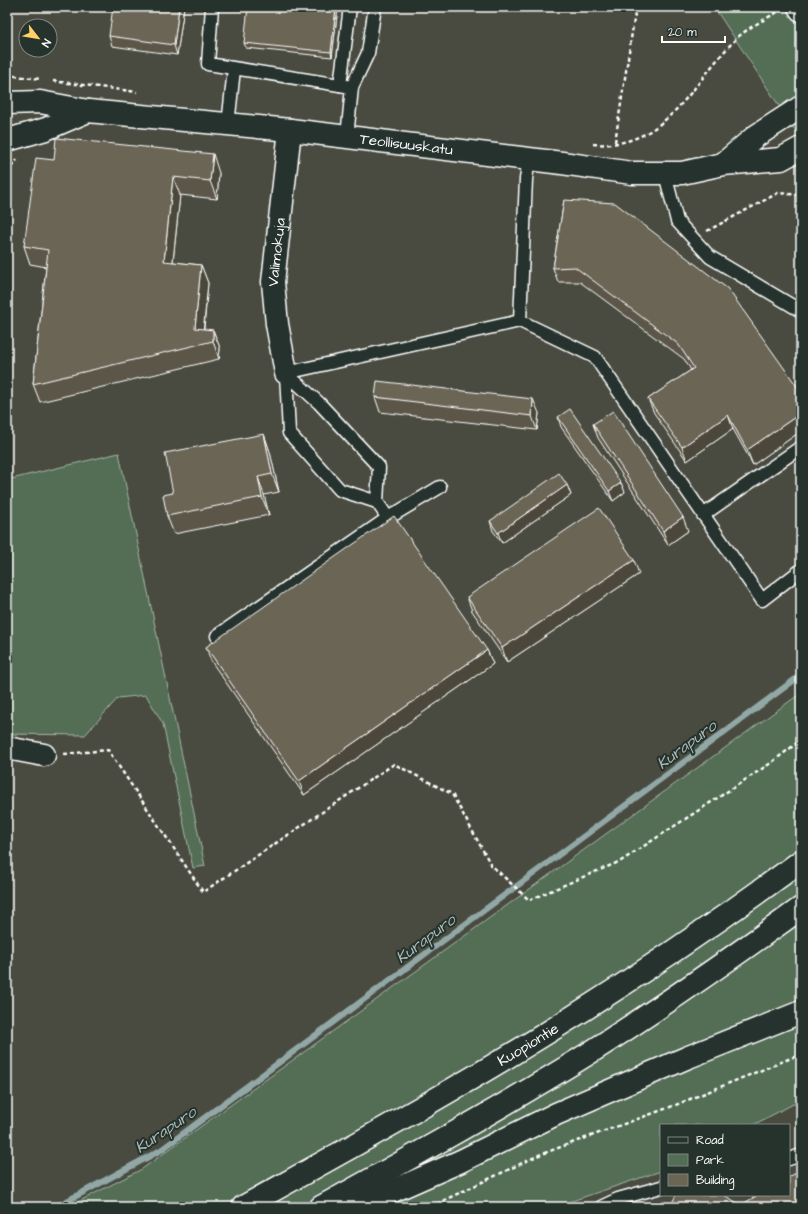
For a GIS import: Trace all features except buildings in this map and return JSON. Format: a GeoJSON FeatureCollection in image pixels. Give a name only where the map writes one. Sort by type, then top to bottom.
{"type":"FeatureCollection","features":[{"type":"Feature","properties":{"kind":"main road","name":"Teollisuuskatu"},"geometry":{"type":"LineString","coordinates":[[7,103],[40,102],[88,111],[290,130],[632,173],[682,173],[723,164],[781,159],[801,148]]}},
{"type":"Feature","properties":{"kind":"main road","name":"Teollisuuskatu"},"geometry":{"type":"LineString","coordinates":[[723,164],[756,136],[801,107]]}},
{"type":"Feature","properties":{"kind":"main road","name":"Teollisuuskatu"},"geometry":{"type":"LineString","coordinates":[[9,144],[88,111]]}},
{"type":"Feature","properties":{"kind":"main road"},"geometry":{"type":"LineString","coordinates":[[7,112],[11,126],[9,144]]}},
{"type":"Feature","properties":{"kind":"main road","name":"Valimokuja"},"geometry":{"type":"LineString","coordinates":[[286,373],[273,282],[290,130]]}},
{"type":"Feature","properties":{"kind":"main road"},"geometry":{"type":"LineString","coordinates":[[7,748],[44,755]]}},
{"type":"Feature","properties":{"kind":"main road","name":"Kuopiontie"},"geometry":{"type":"LineString","coordinates":[[243,1207],[398,1121],[566,1021],[746,902],[801,861]]}},
{"type":"Feature","properties":{"kind":"main road"},"geometry":{"type":"LineString","coordinates":[[321,1207],[452,1135],[591,1052],[678,994],[801,908]]}},
{"type":"Feature","properties":{"kind":"main road"},"geometry":{"type":"LineString","coordinates":[[350,1207],[361,1205],[461,1161],[556,1114],[686,1058],[801,1012]]}},
{"type":"Feature","properties":{"kind":"lane"},"geometry":{"type":"LineString","coordinates":[[212,7],[208,64],[346,86]]}},
{"type":"Feature","properties":{"kind":"lane"},"geometry":{"type":"LineString","coordinates":[[346,137],[346,86],[350,7]]}},
{"type":"Feature","properties":{"kind":"lane"},"geometry":{"type":"LineString","coordinates":[[346,86],[368,53],[375,7]]}},
{"type":"Feature","properties":{"kind":"lane"},"geometry":{"type":"LineString","coordinates":[[228,125],[234,69]]}},
{"type":"Feature","properties":{"kind":"lane"},"geometry":{"type":"LineString","coordinates":[[520,322],[526,179],[529,159]]}},
{"type":"Feature","properties":{"kind":"lane"},"geometry":{"type":"LineString","coordinates":[[664,174],[677,221],[710,257],[801,311]]}},
{"type":"Feature","properties":{"kind":"lane"},"geometry":{"type":"LineString","coordinates":[[286,373],[520,322],[595,357],[762,600],[801,570]]}},
{"type":"Feature","properties":{"kind":"lane"},"geometry":{"type":"LineString","coordinates":[[286,373],[288,433],[340,490],[377,502],[388,518]]}},
{"type":"Feature","properties":{"kind":"lane"},"geometry":{"type":"LineString","coordinates":[[286,373],[319,403],[379,466],[377,502]]}},
{"type":"Feature","properties":{"kind":"lane"},"geometry":{"type":"LineString","coordinates":[[703,515],[801,447]]}},
{"type":"Feature","properties":{"kind":"lane"},"geometry":{"type":"LineString","coordinates":[[216,636],[388,518],[440,487]]}},
{"type":"Feature","properties":{"kind":"lane"},"geometry":{"type":"LineString","coordinates":[[790,1159],[801,1155]]}},
{"type":"Feature","properties":{"kind":"lane"},"geometry":{"type":"LineString","coordinates":[[601,1207],[618,1199],[660,1186]]}},
{"type":"Feature","properties":{"kind":"path"},"geometry":{"type":"LineString","coordinates":[[615,142],[636,7]]}},
{"type":"Feature","properties":{"kind":"path"},"geometry":{"type":"LineString","coordinates":[[678,110],[736,38],[793,9]]}},
{"type":"Feature","properties":{"kind":"path"},"geometry":{"type":"LineString","coordinates":[[693,238],[778,193],[801,195]]}},
{"type":"Feature","properties":{"kind":"path"},"geometry":{"type":"LineString","coordinates":[[44,755],[108,750],[203,892],[394,764],[452,794],[491,865],[529,900],[621,861],[771,763],[801,740]]}},
{"type":"Feature","properties":{"kind":"path"},"geometry":{"type":"LineString","coordinates":[[430,1207],[539,1155],[673,1106],[801,1054]]}},
{"type":"Feature","properties":{"kind":"shaded area"},"geometry":{"type":"Polygon","coordinates":[[[7,7],[714,7],[801,139],[801,693],[142,1169],[68,1207],[7,1207],[7,7]]]}},
{"type":"Feature","properties":{"kind":"shaded area"},"geometry":{"type":"Polygon","coordinates":[[[801,1100],[801,1207],[554,1207],[660,1171],[660,1196],[790,1196],[790,1124],[755,1124],[801,1100]]]}},
{"type":"Feature","properties":{"kind":"green space"},"geometry":{"type":"Polygon","coordinates":[[[714,7],[801,7],[801,139],[714,7]]]}},
{"type":"Feature","properties":{"kind":"green space"},"geometry":{"type":"Polygon","coordinates":[[[119,453],[205,866],[193,868],[163,724],[146,695],[118,698],[85,735],[7,734],[7,480],[119,453]]]}},
{"type":"Feature","properties":{"kind":"green space"},"geometry":{"type":"Polygon","coordinates":[[[801,693],[801,1100],[755,1124],[660,1124],[660,1171],[554,1207],[68,1207],[142,1169],[801,693]]]}},
{"type":"Feature","properties":{"kind":"waterway","name":"Kurapuro"},"geometry":{"type":"LineString","coordinates":[[56,1207],[161,1150],[801,675]]}}]}
